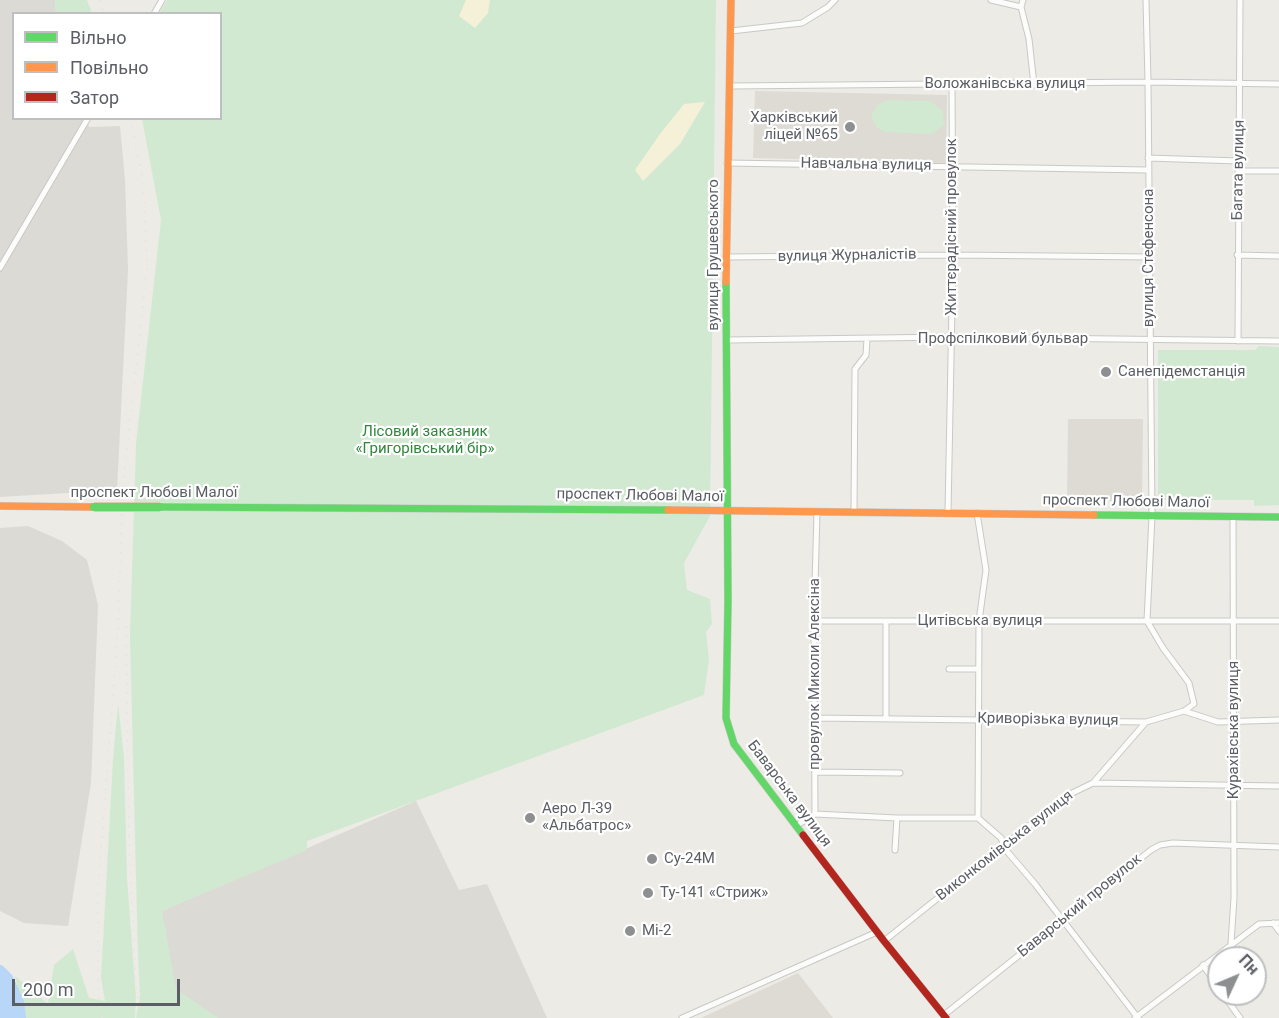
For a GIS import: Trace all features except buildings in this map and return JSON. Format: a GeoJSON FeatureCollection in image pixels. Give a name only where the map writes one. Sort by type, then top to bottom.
{"type":"FeatureCollection","features":[{"type":"Feature","properties":{"kind":"main road","name":"вулиця Грушевського"},"geometry":{"type":"LineString","coordinates":[[727,510],[726,257],[731,0]]}},
{"type":"Feature","properties":{"kind":"main road","name":"проспект Любові Малої"},"geometry":{"type":"LineString","coordinates":[[0,506],[337,506],[1279,517]]}},
{"type":"Feature","properties":{"kind":"main road","name":"Баварська вулиця"},"geometry":{"type":"LineString","coordinates":[[727,510],[726,718],[734,744],[877,932],[945,1016]]}},
{"type":"Feature","properties":{"kind":"street"},"geometry":{"type":"LineString","coordinates":[[730,32],[802,23],[835,0]]}},
{"type":"Feature","properties":{"kind":"street"},"geometry":{"type":"LineString","coordinates":[[991,0],[1021,8]]}},
{"type":"Feature","properties":{"kind":"street"},"geometry":{"type":"LineString","coordinates":[[1023,0],[1021,8],[1029,39],[1034,85]]}},
{"type":"Feature","properties":{"kind":"street","name":"вулиця Стефенсона"},"geometry":{"type":"LineString","coordinates":[[1146,0],[1152,516],[1147,621]]}},
{"type":"Feature","properties":{"kind":"street","name":"Багата вулиця"},"geometry":{"type":"LineString","coordinates":[[1238,340],[1240,0]]}},
{"type":"Feature","properties":{"kind":"street","name":"Воложанівська вулиця"},"geometry":{"type":"LineString","coordinates":[[731,86],[1034,85],[1148,82],[1279,84]]}},
{"type":"Feature","properties":{"kind":"street","name":"Життєрадісний провулок"},"geometry":{"type":"LineString","coordinates":[[948,512],[953,255],[952,85]]}},
{"type":"Feature","properties":{"kind":"street"},"geometry":{"type":"LineString","coordinates":[[0,268],[87,120]]}},
{"type":"Feature","properties":{"kind":"street"},"geometry":{"type":"LineString","coordinates":[[1148,158],[1238,161]]}},
{"type":"Feature","properties":{"kind":"street","name":"Навчальна вулиця"},"geometry":{"type":"LineString","coordinates":[[727,163],[1148,170]]}},
{"type":"Feature","properties":{"kind":"street"},"geometry":{"type":"LineString","coordinates":[[1238,171],[1279,171]]}},
{"type":"Feature","properties":{"kind":"street"},"geometry":{"type":"LineString","coordinates":[[1237,255],[1279,256]]}},
{"type":"Feature","properties":{"kind":"street","name":"вулиця Журналістів"},"geometry":{"type":"LineString","coordinates":[[726,257],[1149,256]]}},
{"type":"Feature","properties":{"kind":"street","name":"Профспілковий бульвар"},"geometry":{"type":"LineString","coordinates":[[727,340],[951,337],[1279,341]]}},
{"type":"Feature","properties":{"kind":"street"},"geometry":{"type":"LineString","coordinates":[[854,513],[855,369],[866,355],[867,339]]}},
{"type":"Feature","properties":{"kind":"street","name":"провулок Миколи Алексіна"},"geometry":{"type":"LineString","coordinates":[[815,814],[816,512]]}},
{"type":"Feature","properties":{"kind":"street"},"geometry":{"type":"LineString","coordinates":[[977,513],[986,570],[979,621],[978,818]]}},
{"type":"Feature","properties":{"kind":"street","name":"Курахівська вулиця"},"geometry":{"type":"LineString","coordinates":[[1231,943],[1234,922],[1233,516]]}},
{"type":"Feature","properties":{"kind":"street","name":"Цитівська вулиця"},"geometry":{"type":"LineString","coordinates":[[814,621],[1279,621]]}},
{"type":"Feature","properties":{"kind":"street"},"geometry":{"type":"LineString","coordinates":[[885,621],[886,718]]}},
{"type":"Feature","properties":{"kind":"street"},"geometry":{"type":"LineString","coordinates":[[1147,621],[1163,648],[1189,683],[1194,704],[1184,711]]}},
{"type":"Feature","properties":{"kind":"street"},"geometry":{"type":"LineString","coordinates":[[949,669],[978,669]]}},
{"type":"Feature","properties":{"kind":"street"},"geometry":{"type":"LineString","coordinates":[[1184,711],[1218,722],[1279,720]]}},
{"type":"Feature","properties":{"kind":"street","name":"Криворізька вулиця"},"geometry":{"type":"LineString","coordinates":[[815,718],[978,718],[1146,722],[1184,711]]}},
{"type":"Feature","properties":{"kind":"street","name":"Виконкомівська вулиця"},"geometry":{"type":"LineString","coordinates":[[884,941],[1066,796],[1093,783],[1146,722]]}},
{"type":"Feature","properties":{"kind":"street"},"geometry":{"type":"LineString","coordinates":[[815,772],[900,773]]}},
{"type":"Feature","properties":{"kind":"street"},"geometry":{"type":"LineString","coordinates":[[1093,783],[1279,786]]}},
{"type":"Feature","properties":{"kind":"street"},"geometry":{"type":"LineString","coordinates":[[796,826],[815,814],[897,818],[978,818],[1001,838],[1004,845],[1136,1018],[1231,943],[1259,924],[1276,923],[1279,931]]}},
{"type":"Feature","properties":{"kind":"street"},"geometry":{"type":"LineString","coordinates":[[895,850],[897,818]]}},
{"type":"Feature","properties":{"kind":"street","name":"Баварський провулок"},"geometry":{"type":"LineString","coordinates":[[945,1016],[1150,850],[1160,845],[1173,843],[1279,847]]}},
{"type":"Feature","properties":{"kind":"street"},"geometry":{"type":"LineString","coordinates":[[682,1018],[877,932]]}},
{"type":"Feature","properties":{"kind":"street"},"geometry":{"type":"LineString","coordinates":[[1203,965],[1207,971]]}},
{"type":"Feature","properties":{"kind":"shaded area"},"geometry":{"type":"Polygon","coordinates":[[[0,0],[55,0],[56,12],[12,12],[12,120],[87,120],[89,127],[120,126],[125,180],[128,270],[117,490],[0,497],[0,0]]]}},
{"type":"Feature","properties":{"kind":"shaded area","name":"Харківський ліцей №65"},"geometry":{"type":"Polygon","coordinates":[[[755,91],[947,95],[946,163],[753,158],[755,91]]]}},
{"type":"Feature","properties":{"kind":"shaded area"},"geometry":{"type":"Polygon","coordinates":[[[1068,419],[1143,419],[1142,501],[1067,501],[1068,419]]]}},
{"type":"Feature","properties":{"kind":"shaded area"},"geometry":{"type":"Polygon","coordinates":[[[28,526],[62,541],[87,560],[98,605],[91,783],[68,926],[24,923],[0,911],[0,528],[28,526]]]}},
{"type":"Feature","properties":{"kind":"shaded area"},"geometry":{"type":"Polygon","coordinates":[[[416,801],[459,890],[487,884],[547,1018],[171,1018],[162,911],[416,801]]]}},
{"type":"Feature","properties":{"kind":"shaded area"},"geometry":{"type":"Polygon","coordinates":[[[798,973],[833,1018],[701,1018],[798,973]]]}},
{"type":"Feature","properties":{"kind":"green space"},"geometry":{"type":"Polygon","coordinates":[[[55,0],[87,0],[92,12],[56,12],[55,0]]]}},
{"type":"Feature","properties":{"kind":"green space","name":"Лісовий заказник «Григорівський бір»"},"geometry":{"type":"Polygon","coordinates":[[[167,0],[716,0],[710,516],[684,563],[687,590],[710,599],[712,624],[706,632],[709,660],[704,695],[307,841],[307,850],[162,911],[176,989],[218,1018],[136,1018],[140,996],[130,636],[136,444],[161,220],[142,120],[222,120],[222,12],[160,12],[167,0]]]}},
{"type":"Feature","properties":{"kind":"green space"},"geometry":{"type":"Polygon","coordinates":[[[887,100],[930,101],[943,111],[944,125],[934,133],[928,134],[885,132],[877,128],[871,117],[876,106],[887,100]]]}},
{"type":"Feature","properties":{"kind":"green space"},"geometry":{"type":"Polygon","coordinates":[[[1259,346],[1279,347],[1279,505],[1254,506],[1254,500],[1158,500],[1158,350],[1255,350],[1259,346]]]}},
{"type":"Feature","properties":{"kind":"green space"},"geometry":{"type":"Polygon","coordinates":[[[118,704],[124,757],[127,879],[136,998],[135,1018],[24,1018],[15,976],[48,1004],[54,965],[73,949],[89,998],[105,1001],[101,978],[118,704]]]}},
{"type":"Feature","properties":{"kind":"sand"},"geometry":{"type":"Polygon","coordinates":[[[466,0],[490,0],[488,13],[475,28],[459,16],[466,0]]]}},
{"type":"Feature","properties":{"kind":"sand"},"geometry":{"type":"Polygon","coordinates":[[[705,102],[680,144],[643,181],[635,170],[660,134],[684,104],[705,102]]]}},
{"type":"Feature","properties":{"kind":"water"},"geometry":{"type":"Polygon","coordinates":[[[0,973],[15,994],[21,1018],[0,1018],[0,973]]]}},
{"type":"Feature","properties":{"kind":"waterway"},"geometry":{"type":"LineString","coordinates":[[0,970],[8,978],[19,1002],[21,1018]]}},
{"type":"Feature","properties":{"kind":"railway"},"geometry":{"type":"LineString","coordinates":[[100,0],[103,12]]}},
{"type":"Feature","properties":{"kind":"railway"},"geometry":{"type":"LineString","coordinates":[[102,1018],[98,988],[98,890],[118,631],[123,486],[147,267],[142,176],[130,120]]}},
{"type":"Feature","properties":{"kind":"railway"},"geometry":{"type":"LineString","coordinates":[[126,626],[129,849],[136,986],[142,1018]]}},
{"type":"Feature","properties":{"kind":"traffic: fast"},"geometry":{"type":"LineString","coordinates":[[726,282],[728,601],[726,718],[734,744],[803,835]]}},
{"type":"Feature","properties":{"kind":"traffic: fast"},"geometry":{"type":"LineString","coordinates":[[94,507],[160,507]]}},
{"type":"Feature","properties":{"kind":"traffic: fast"},"geometry":{"type":"LineString","coordinates":[[160,507],[668,510]]}},
{"type":"Feature","properties":{"kind":"traffic: fast"},"geometry":{"type":"LineString","coordinates":[[1094,515],[1279,517]]}},
{"type":"Feature","properties":{"kind":"traffic: slow"},"geometry":{"type":"LineString","coordinates":[[726,282],[731,0]]}},
{"type":"Feature","properties":{"kind":"traffic: slow"},"geometry":{"type":"LineString","coordinates":[[0,506],[94,507]]}},
{"type":"Feature","properties":{"kind":"traffic: slow"},"geometry":{"type":"LineString","coordinates":[[668,510],[1094,515]]}},
{"type":"Feature","properties":{"kind":"traffic: jam"},"geometry":{"type":"LineString","coordinates":[[803,835],[946,1018]]}},
{"type":"Feature","properties":{"kind":"place","name":"Харківський ліцей №65"},"geometry":{"type":"Point","coordinates":[850,127]}},
{"type":"Feature","properties":{"kind":"place","name":"Санепідемстанція"},"geometry":{"type":"Point","coordinates":[1106,372]}},
{"type":"Feature","properties":{"kind":"place","name":"Аеро Л-39 «Альбатрос»"},"geometry":{"type":"Point","coordinates":[530,818]}},
{"type":"Feature","properties":{"kind":"place","name":"Су-24М"},"geometry":{"type":"Point","coordinates":[652,859]}},
{"type":"Feature","properties":{"kind":"place","name":"Ту-141 «Стриж»"},"geometry":{"type":"Point","coordinates":[648,893]}},
{"type":"Feature","properties":{"kind":"place","name":"Мі-2"},"geometry":{"type":"Point","coordinates":[630,931]}}]}
